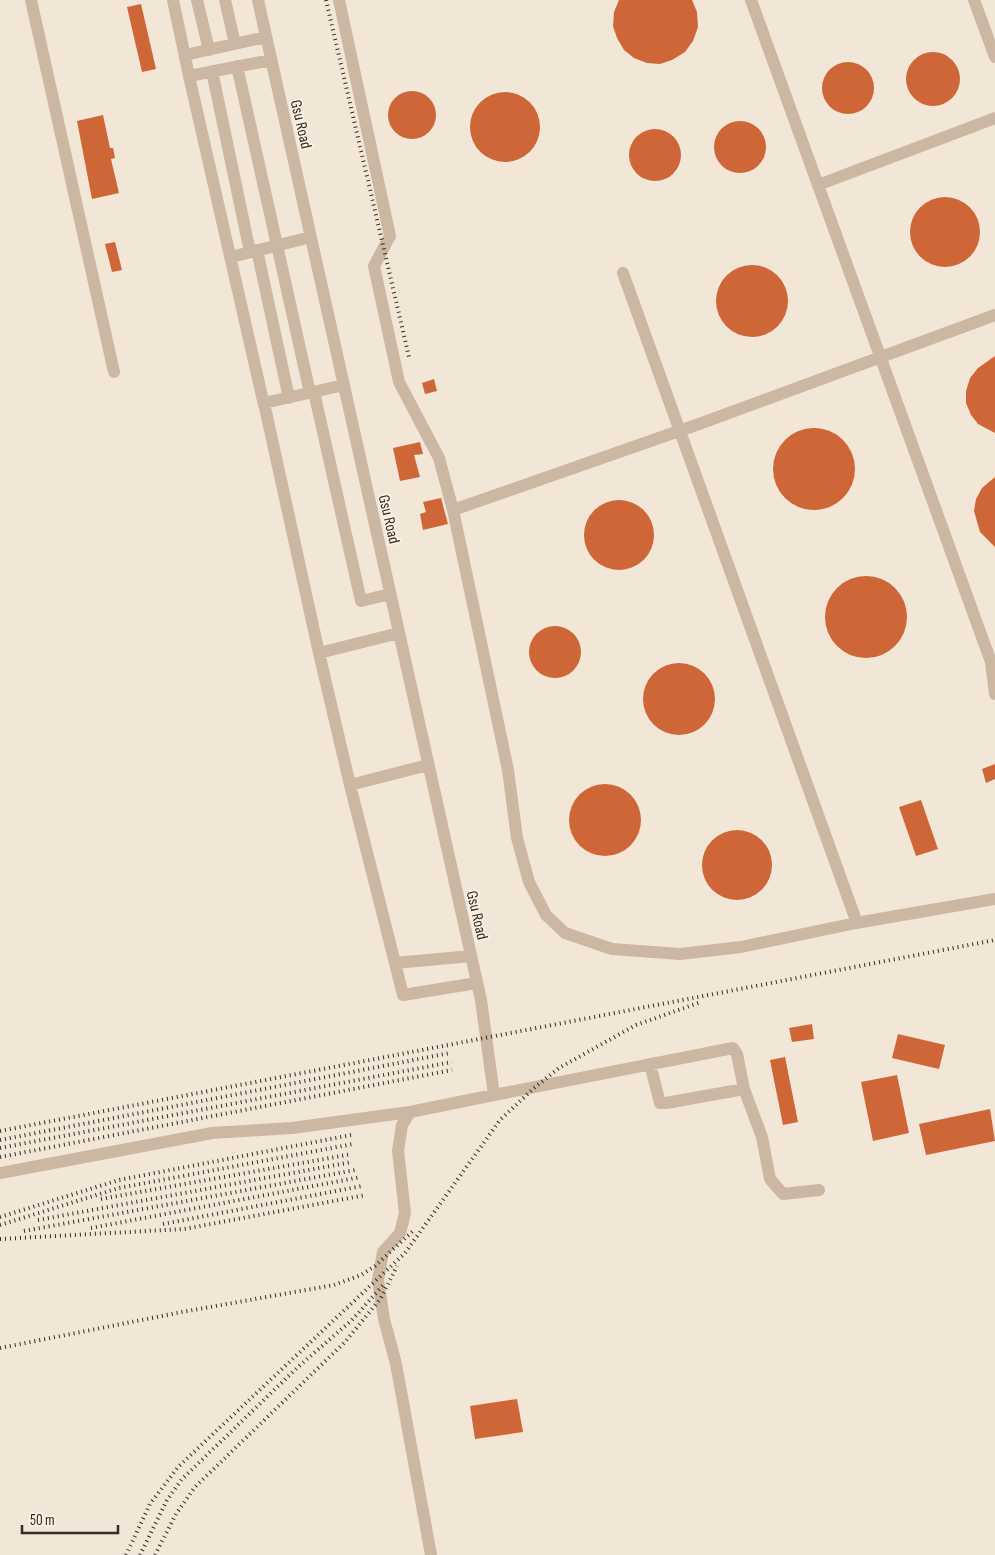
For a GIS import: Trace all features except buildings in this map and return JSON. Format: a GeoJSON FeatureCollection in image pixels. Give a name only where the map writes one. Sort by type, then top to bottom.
{"type":"FeatureCollection","features":[{"type":"Feature","properties":{"kind":"street"},"geometry":{"type":"LineString","coordinates":[[31,0],[114,372]]}},
{"type":"Feature","properties":{"kind":"street"},"geometry":{"type":"LineString","coordinates":[[172,0],[319,653],[403,995],[477,984]]}},
{"type":"Feature","properties":{"kind":"street"},"geometry":{"type":"LineString","coordinates":[[197,0],[208,50]]}},
{"type":"Feature","properties":{"kind":"street"},"geometry":{"type":"LineString","coordinates":[[225,0],[235,44]]}},
{"type":"Feature","properties":{"kind":"street","name":"Gsu Road"},"geometry":{"type":"LineString","coordinates":[[258,0],[477,984],[494,1095]]}},
{"type":"Feature","properties":{"kind":"street"},"geometry":{"type":"LineString","coordinates":[[339,0],[390,236],[374,266],[399,382],[439,458],[453,510],[508,770],[517,838],[529,882],[546,915],[565,932],[612,949],[680,954],[741,947],[857,923],[995,899]]}},
{"type":"Feature","properties":{"kind":"street"},"geometry":{"type":"LineString","coordinates":[[751,0],[990,662],[995,694]]}},
{"type":"Feature","properties":{"kind":"street"},"geometry":{"type":"LineString","coordinates":[[974,0],[995,57]]}},
{"type":"Feature","properties":{"kind":"street"},"geometry":{"type":"LineString","coordinates":[[185,55],[266,37]]}},
{"type":"Feature","properties":{"kind":"street"},"geometry":{"type":"LineString","coordinates":[[189,76],[271,60]]}},
{"type":"Feature","properties":{"kind":"street"},"geometry":{"type":"LineString","coordinates":[[237,66],[361,601],[390,594]]}},
{"type":"Feature","properties":{"kind":"street"},"geometry":{"type":"LineString","coordinates":[[212,71],[289,398]]}},
{"type":"Feature","properties":{"kind":"street"},"geometry":{"type":"LineString","coordinates":[[818,185],[995,118]]}},
{"type":"Feature","properties":{"kind":"street"},"geometry":{"type":"LineString","coordinates":[[231,257],[311,236]]}},
{"type":"Feature","properties":{"kind":"street"},"geometry":{"type":"LineString","coordinates":[[623,273],[857,923]]}},
{"type":"Feature","properties":{"kind":"street"},"geometry":{"type":"LineString","coordinates":[[453,510],[680,430],[995,315]]}},
{"type":"Feature","properties":{"kind":"street"},"geometry":{"type":"LineString","coordinates":[[264,405],[344,385]]}},
{"type":"Feature","properties":{"kind":"street"},"geometry":{"type":"LineString","coordinates":[[319,653],[399,633]]}},
{"type":"Feature","properties":{"kind":"street"},"geometry":{"type":"LineString","coordinates":[[350,785],[428,765]]}},
{"type":"Feature","properties":{"kind":"street"},"geometry":{"type":"LineString","coordinates":[[395,963],[470,956]]}},
{"type":"Feature","properties":{"kind":"street"},"geometry":{"type":"LineString","coordinates":[[0,1173],[212,1133],[292,1128],[410,1112],[733,1048],[737,1054],[744,1089],[762,1137],[770,1179],[784,1194],[819,1190]]}},
{"type":"Feature","properties":{"kind":"street"},"geometry":{"type":"LineString","coordinates":[[650,1064],[660,1102],[666,1104],[744,1089]]}},
{"type":"Feature","properties":{"kind":"street"},"geometry":{"type":"LineString","coordinates":[[410,1112],[402,1125],[398,1151],[405,1214],[400,1233],[383,1252],[378,1280],[384,1319],[396,1364],[431,1555]]}},
{"type":"Feature","properties":{"kind":"railway"},"geometry":{"type":"LineString","coordinates":[[326,0],[409,357]]}},
{"type":"Feature","properties":{"kind":"railway"},"geometry":{"type":"LineString","coordinates":[[0,1131],[995,940]]}},
{"type":"Feature","properties":{"kind":"railway"},"geometry":{"type":"LineString","coordinates":[[126,1555],[150,1504],[178,1467],[405,1253],[500,1120],[534,1088],[559,1068],[636,1025],[701,1002]]}},
{"type":"Feature","properties":{"kind":"railway"},"geometry":{"type":"LineString","coordinates":[[0,1140],[450,1053]]}},
{"type":"Feature","properties":{"kind":"railway"},"geometry":{"type":"LineString","coordinates":[[0,1148],[452,1062]]}},
{"type":"Feature","properties":{"kind":"railway"},"geometry":{"type":"LineString","coordinates":[[0,1157],[452,1070]]}},
{"type":"Feature","properties":{"kind":"railway"},"geometry":{"type":"LineString","coordinates":[[0,1217],[119,1180],[351,1135]]}},
{"type":"Feature","properties":{"kind":"railway"},"geometry":{"type":"LineString","coordinates":[[0,1225],[119,1188],[353,1144]]}},
{"type":"Feature","properties":{"kind":"railway"},"geometry":{"type":"LineString","coordinates":[[101,1199],[352,1154]]}},
{"type":"Feature","properties":{"kind":"railway"},"geometry":{"type":"LineString","coordinates":[[38,1220],[352,1162]]}},
{"type":"Feature","properties":{"kind":"railway"},"geometry":{"type":"LineString","coordinates":[[24,1231],[355,1170]]}},
{"type":"Feature","properties":{"kind":"railway"},"geometry":{"type":"LineString","coordinates":[[91,1228],[361,1177]]}},
{"type":"Feature","properties":{"kind":"railway"},"geometry":{"type":"LineString","coordinates":[[163,1224],[362,1186]]}},
{"type":"Feature","properties":{"kind":"railway"},"geometry":{"type":"LineString","coordinates":[[0,1239],[184,1229],[366,1195]]}},
{"type":"Feature","properties":{"kind":"railway"},"geometry":{"type":"LineString","coordinates":[[0,1348],[182,1312],[334,1285],[361,1275],[375,1266],[415,1229]]}},
{"type":"Feature","properties":{"kind":"railway"},"geometry":{"type":"LineString","coordinates":[[155,1555],[176,1514],[195,1487],[345,1342],[381,1298],[397,1266]]}},
{"type":"Feature","properties":{"kind":"railway"},"geometry":{"type":"LineString","coordinates":[[140,1555],[167,1500],[182,1479],[298,1367],[352,1320],[385,1283]]}}]}
